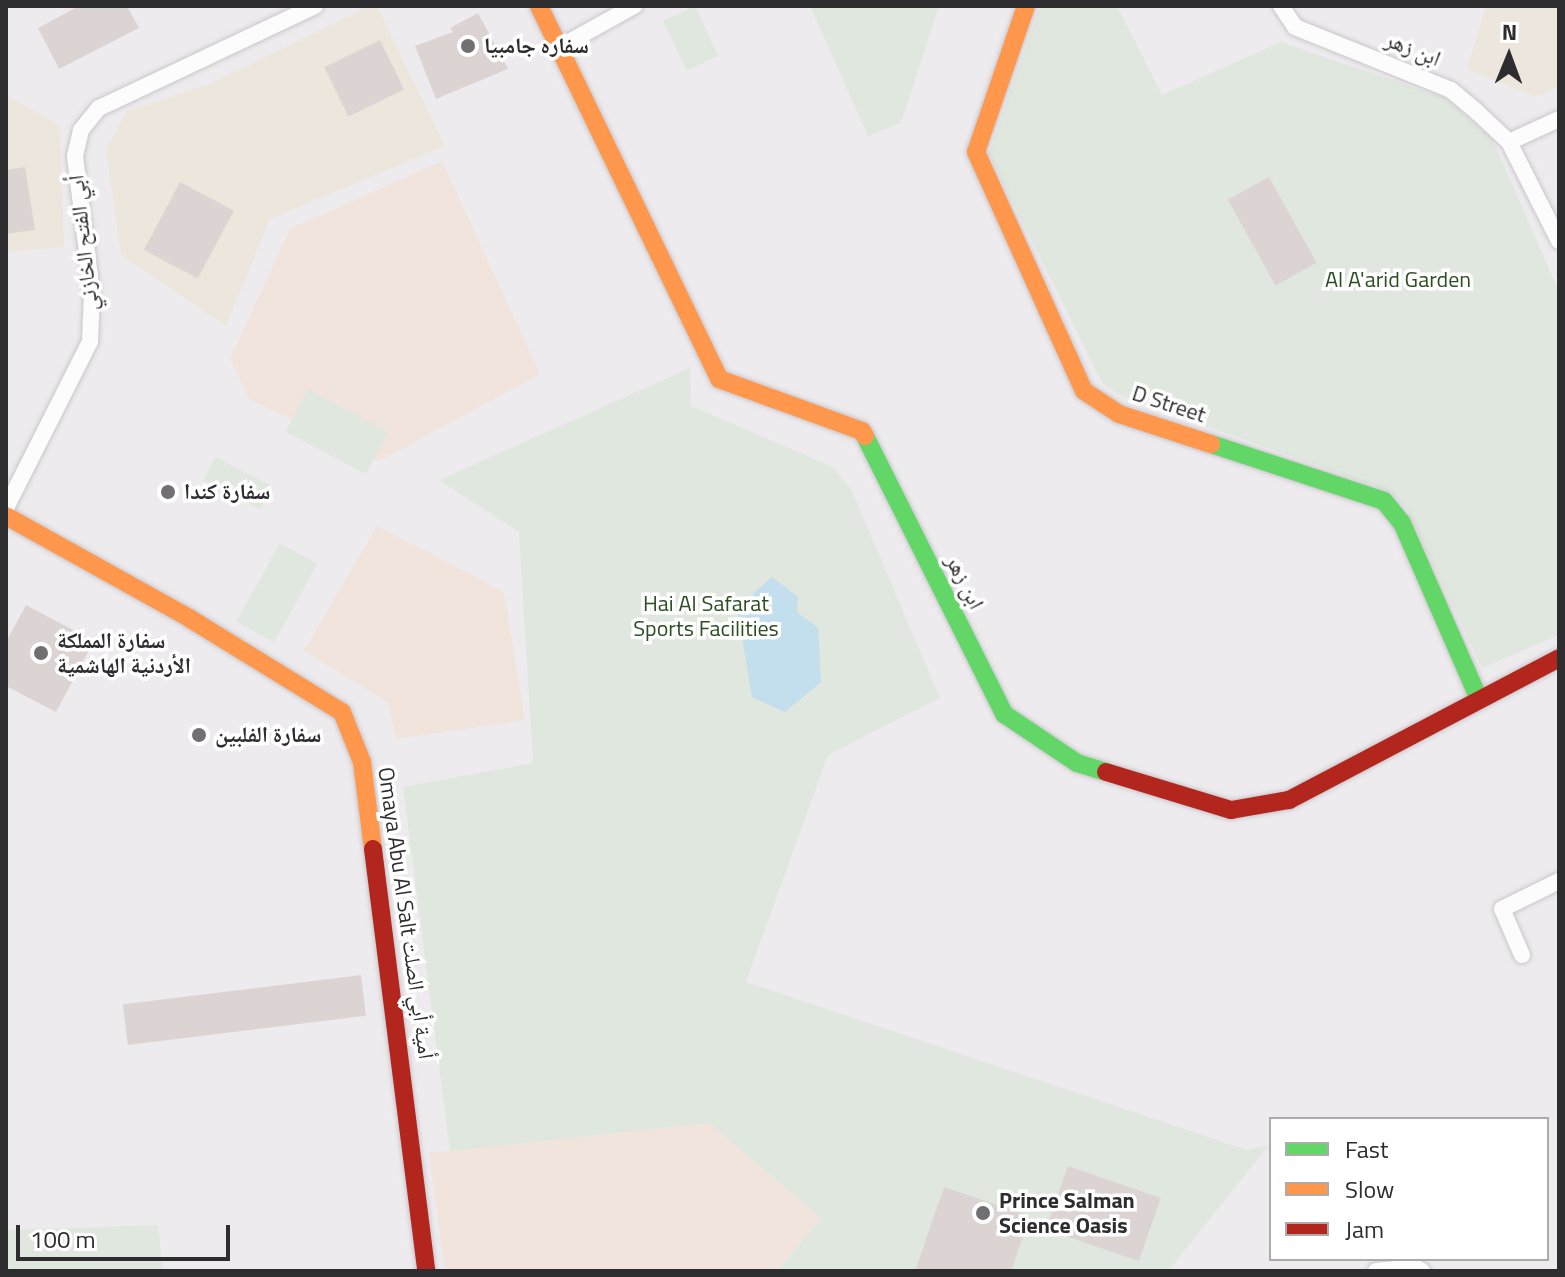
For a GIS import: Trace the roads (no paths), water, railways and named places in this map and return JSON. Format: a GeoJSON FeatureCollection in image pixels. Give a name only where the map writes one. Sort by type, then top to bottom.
{"type":"FeatureCollection","features":[{"type":"Feature","properties":{"kind":"street","name":"أبي الفتح الخازني"},"geometry":{"type":"LineString","coordinates":[[6,508],[90,342],[92,293],[75,156],[81,130],[111,102],[315,6]]}},
{"type":"Feature","properties":{"kind":"street","name":"ابن زهر"},"geometry":{"type":"LineString","coordinates":[[539,6],[719,379],[862,431],[1004,714],[1077,763],[1231,810],[1289,800],[1559,658]]}},
{"type":"Feature","properties":{"kind":"street"},"geometry":{"type":"LineString","coordinates":[[560,47],[634,6]]}},
{"type":"Feature","properties":{"kind":"street","name":"D Street"},"geometry":{"type":"LineString","coordinates":[[1026,6],[976,152],[1084,391],[1119,414],[1384,501],[1402,523],[1479,699]]}},
{"type":"Feature","properties":{"kind":"street","name":"ابن زهر"},"geometry":{"type":"LineString","coordinates":[[1281,6],[1295,27],[1451,90],[1509,142],[1559,241]]}},
{"type":"Feature","properties":{"kind":"street"},"geometry":{"type":"LineString","coordinates":[[1509,142],[1559,119]]}},
{"type":"Feature","properties":{"kind":"street","name":"Omaya Abu Al Salt أمية أبي الصلت"},"geometry":{"type":"LineString","coordinates":[[6,516],[189,618],[342,712],[362,762],[426,1271]]}},
{"type":"Feature","properties":{"kind":"street"},"geometry":{"type":"LineString","coordinates":[[1522,955],[1502,909],[1559,881]]}},
{"type":"Feature","properties":{"kind":"street"},"geometry":{"type":"LineString","coordinates":[[1376,1271],[1415,1267],[1422,1271]]}},
{"type":"Feature","properties":{"kind":"water"},"geometry":{"type":"Polygon","coordinates":[[[772,577],[798,597],[797,612],[818,628],[821,682],[785,712],[752,697],[737,608],[772,577]]]}},
{"type":"Feature","properties":{"kind":"place","name":"سفاره جامبيا"},"geometry":{"type":"Point","coordinates":[468,46]}},
{"type":"Feature","properties":{"kind":"place","name":"سفارة كندا"},"geometry":{"type":"Point","coordinates":[168,492]}},
{"type":"Feature","properties":{"kind":"place","name":"سفارة المملكة الأردنية الهاشمية"},"geometry":{"type":"Point","coordinates":[41,653]}},
{"type":"Feature","properties":{"kind":"place","name":"سفارة الفلبين"},"geometry":{"type":"Point","coordinates":[199,735]}},
{"type":"Feature","properties":{"kind":"place","name":"Prince Salman Science Oasis"},"geometry":{"type":"Point","coordinates":[983,1213]}},
{"type":"Feature","properties":{"kind":"park label","name":"Al A'arid Garden"},"geometry":{"type":"Point","coordinates":[1398,280]}},
{"type":"Feature","properties":{"kind":"park label","name":"Hai Al Safarat Sports Facilities"},"geometry":{"type":"Point","coordinates":[706,616]}}]}
